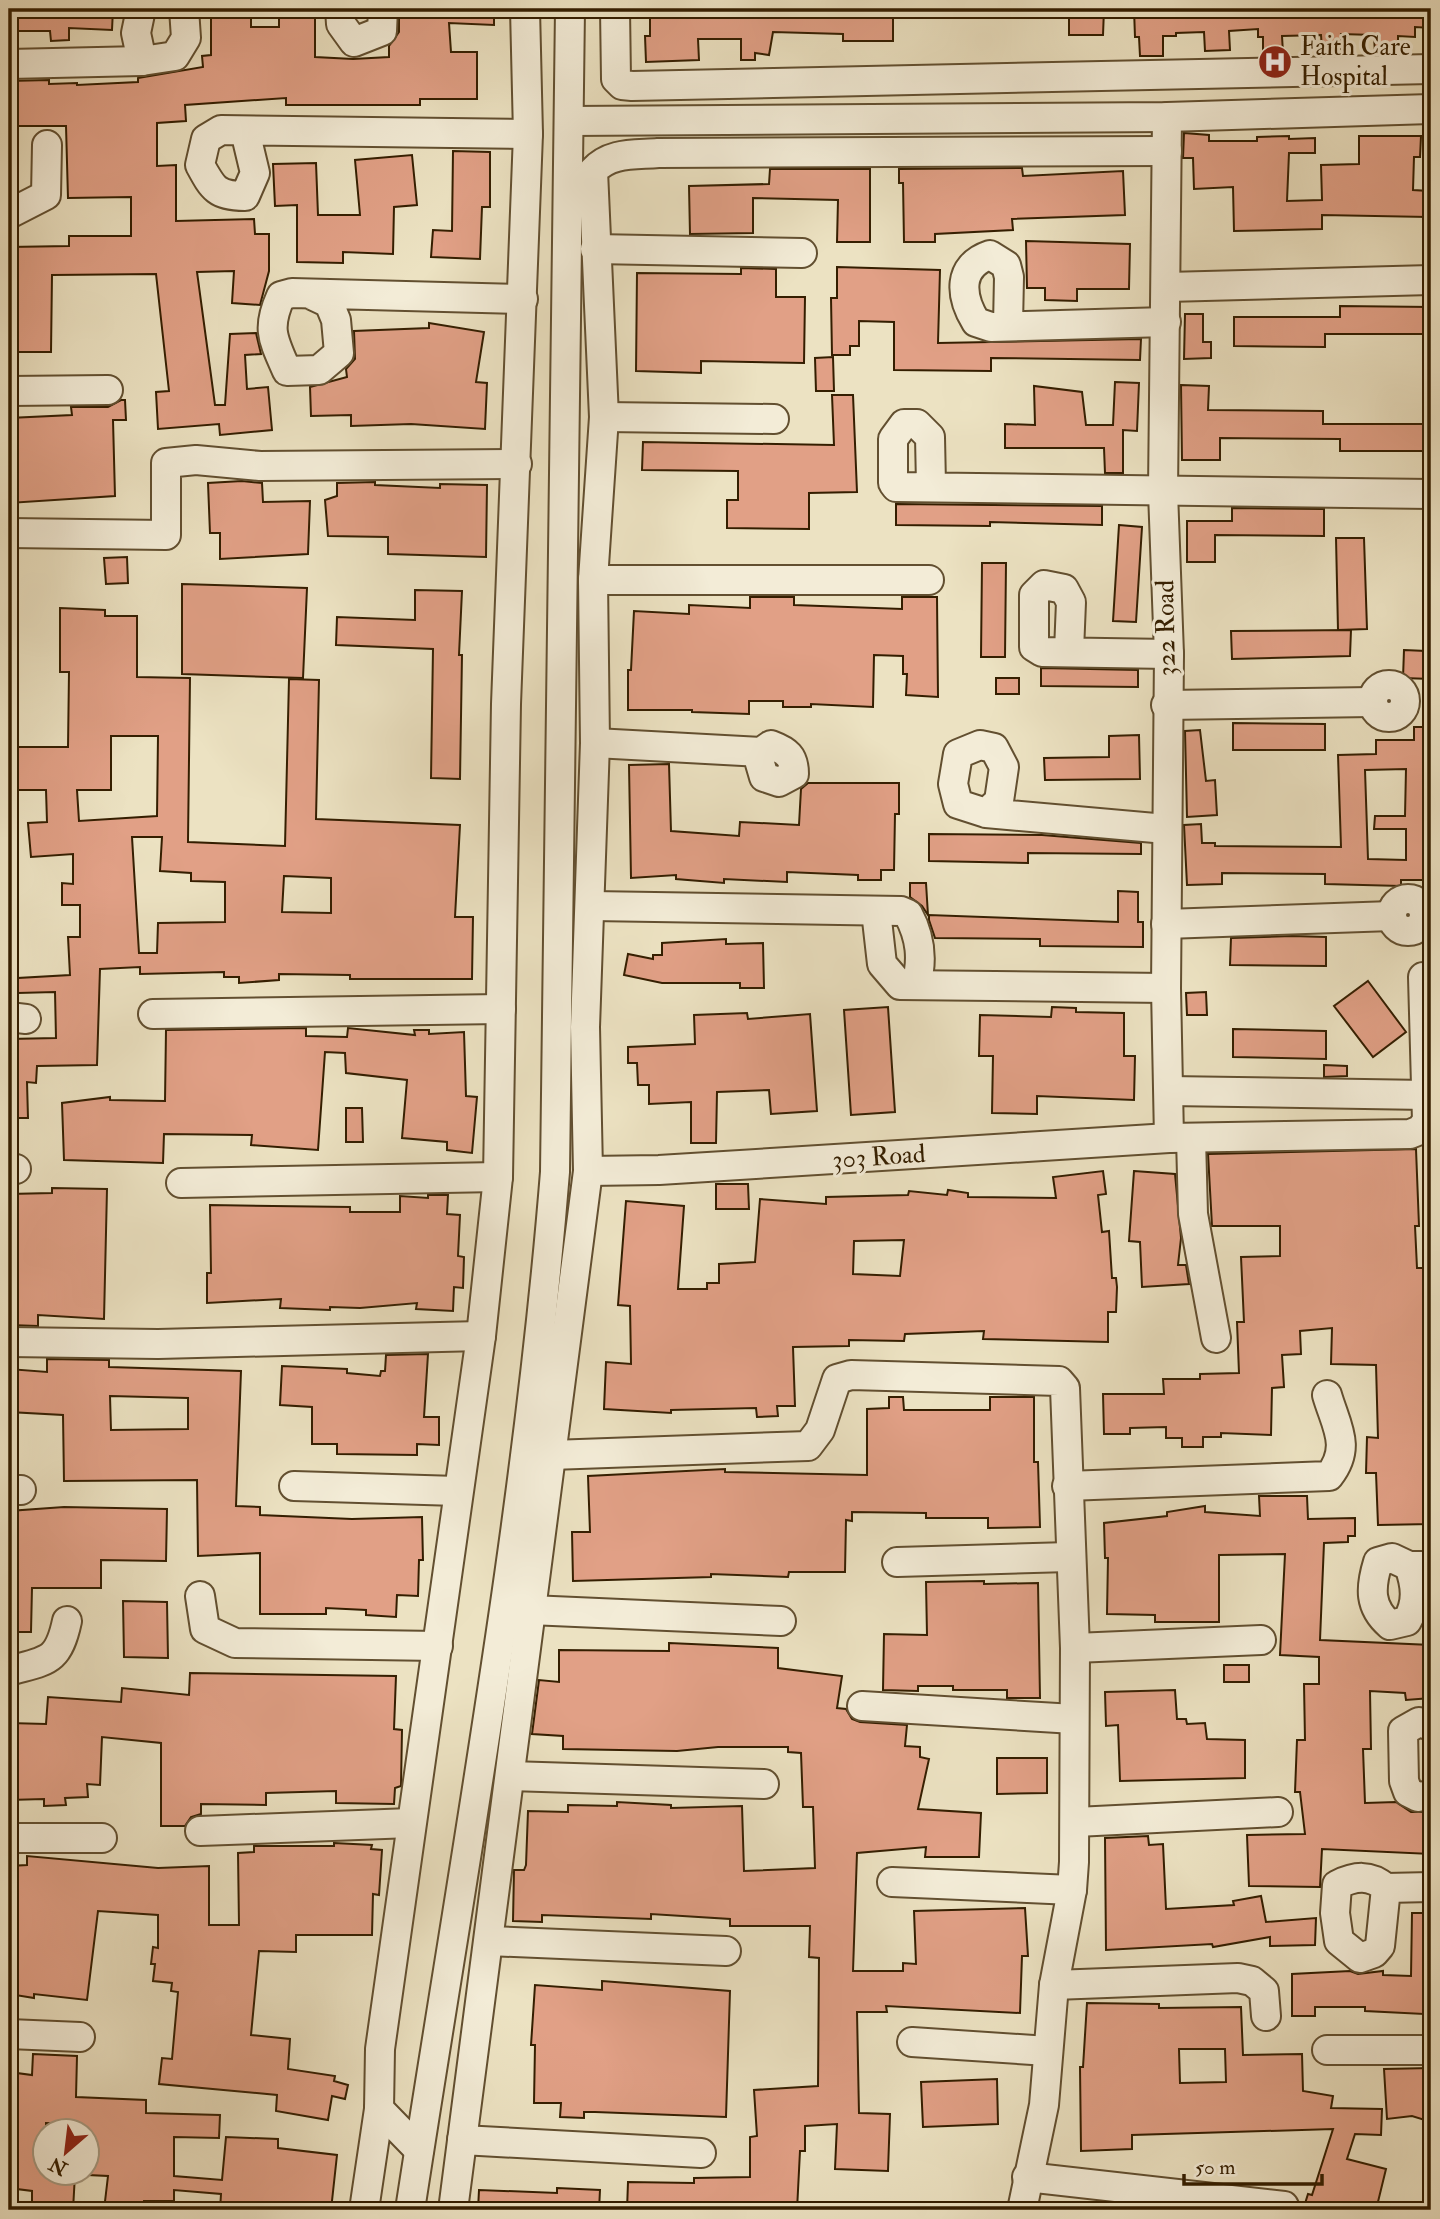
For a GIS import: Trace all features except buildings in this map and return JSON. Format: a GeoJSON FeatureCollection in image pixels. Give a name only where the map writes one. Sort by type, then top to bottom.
{"type":"FeatureCollection","features":[{"type":"Feature","properties":{"kind":"street"},"geometry":{"type":"LineString","coordinates":[[141,9],[136,33],[142,61]]}},
{"type":"Feature","properties":{"kind":"street"},"geometry":{"type":"LineString","coordinates":[[9,64],[142,61],[175,56],[186,38],[184,9]]}},
{"type":"Feature","properties":{"kind":"street"},"geometry":{"type":"LineString","coordinates":[[340,9],[341,24],[354,41],[382,32],[383,9]]}},
{"type":"Feature","properties":{"kind":"street"},"geometry":{"type":"LineString","coordinates":[[364,2210],[379,2109],[380,2049],[481,1336],[498,1177],[506,704],[528,134],[525,9]]}},
{"type":"Feature","properties":{"kind":"street"},"geometry":{"type":"LineString","coordinates":[[410,2210],[484,1750],[546,1285],[555,1172],[556,899],[562,738],[570,9]]}},
{"type":"Feature","properties":{"kind":"street"},"geometry":{"type":"LineString","coordinates":[[615,9],[616,79],[622,85],[632,86],[1431,69]]}},
{"type":"Feature","properties":{"kind":"street"},"geometry":{"type":"LineString","coordinates":[[570,121],[1167,117],[1431,109]]}},
{"type":"Feature","properties":{"kind":"street","name":"322 Road"},"geometry":{"type":"LineString","coordinates":[[1167,117],[1163,492],[1169,654],[1166,705],[1166,988],[1169,1091],[1216,1338]]}},
{"type":"Feature","properties":{"kind":"street"},"geometry":{"type":"LineString","coordinates":[[246,131],[528,134]]}},
{"type":"Feature","properties":{"kind":"street"},"geometry":{"type":"LineString","coordinates":[[9,214],[46,195],[47,145]]}},
{"type":"Feature","properties":{"kind":"street"},"geometry":{"type":"LineString","coordinates":[[453,2210],[588,1171],[586,1027],[592,906],[595,743],[593,580],[604,416],[593,171],[601,161],[614,156],[658,153],[1167,151]]}},
{"type":"Feature","properties":{"kind":"street"},"geometry":{"type":"LineString","coordinates":[[567,276],[596,261],[802,253]]}},
{"type":"Feature","properties":{"kind":"street"},"geometry":{"type":"LineString","coordinates":[[1167,287],[1431,280]]}},
{"type":"Feature","properties":{"kind":"street"},"geometry":{"type":"LineString","coordinates":[[312,295],[523,299]]}},
{"type":"Feature","properties":{"kind":"street"},"geometry":{"type":"LineString","coordinates":[[1009,325],[1166,322]]}},
{"type":"Feature","properties":{"kind":"street"},"geometry":{"type":"LineString","coordinates":[[9,391],[108,390]]}},
{"type":"Feature","properties":{"kind":"street"},"geometry":{"type":"LineString","coordinates":[[604,416],[774,419]]}},
{"type":"Feature","properties":{"kind":"street"},"geometry":{"type":"LineString","coordinates":[[9,533],[166,535],[166,463],[196,460],[260,466],[517,464]]}},
{"type":"Feature","properties":{"kind":"street"},"geometry":{"type":"LineString","coordinates":[[931,485],[1163,492],[1431,494]]}},
{"type":"Feature","properties":{"kind":"street"},"geometry":{"type":"LineString","coordinates":[[593,580],[929,580]]}},
{"type":"Feature","properties":{"kind":"street"},"geometry":{"type":"LineString","coordinates":[[1069,651],[1169,654]]}},
{"type":"Feature","properties":{"kind":"street"},"geometry":{"type":"LineString","coordinates":[[1166,705],[1372,702]]}},
{"type":"Feature","properties":{"kind":"street"},"geometry":{"type":"LineString","coordinates":[[595,743],[761,752]]}},
{"type":"Feature","properties":{"kind":"street"},"geometry":{"type":"LineString","coordinates":[[985,813],[1166,829]]}},
{"type":"Feature","properties":{"kind":"street"},"geometry":{"type":"LineString","coordinates":[[592,906],[876,911],[893,909],[908,914],[915,927],[922,964],[916,985]]}},
{"type":"Feature","properties":{"kind":"street"},"geometry":{"type":"LineString","coordinates":[[876,911],[882,964],[900,985],[1166,988]]}},
{"type":"Feature","properties":{"kind":"street"},"geometry":{"type":"LineString","coordinates":[[1166,924],[1392,916]]}},
{"type":"Feature","properties":{"kind":"street"},"geometry":{"type":"LineString","coordinates":[[1169,1091],[1427,1095],[1423,977]]}},
{"type":"Feature","properties":{"kind":"street"},"geometry":{"type":"LineString","coordinates":[[153,1014],[501,1009]]}},
{"type":"Feature","properties":{"kind":"street","name":"303 Road"},"geometry":{"type":"LineString","coordinates":[[588,1171],[659,1170],[1180,1138],[1410,1134],[1420,1130],[1427,1121],[1427,1095]]}},
{"type":"Feature","properties":{"kind":"street"},"geometry":{"type":"LineString","coordinates":[[181,1183],[498,1177]]}},
{"type":"Feature","properties":{"kind":"street"},"geometry":{"type":"LineString","coordinates":[[9,1342],[158,1344],[481,1336]]}},
{"type":"Feature","properties":{"kind":"street"},"geometry":{"type":"LineString","coordinates":[[551,1455],[808,1446],[820,1430],[837,1379],[851,1375],[1059,1381],[1065,1388],[1069,1557],[1075,1648],[1072,1771],[1076,1822],[1072,1890],[1054,1985],[1044,2105],[1022,2210]]}},
{"type":"Feature","properties":{"kind":"street"},"geometry":{"type":"LineString","coordinates":[[1067,1486],[1329,1476],[1339,1463],[1342,1440],[1327,1395]]}},
{"type":"Feature","properties":{"kind":"street"},"geometry":{"type":"LineString","coordinates":[[294,1486],[457,1492]]}},
{"type":"Feature","properties":{"kind":"street"},"geometry":{"type":"LineString","coordinates":[[897,1562],[1069,1557]]}},
{"type":"Feature","properties":{"kind":"street"},"geometry":{"type":"LineString","coordinates":[[200,1596],[205,1629],[235,1643],[438,1646]]}},
{"type":"Feature","properties":{"kind":"street"},"geometry":{"type":"LineString","coordinates":[[530,1610],[781,1621]]}},
{"type":"Feature","properties":{"kind":"street"},"geometry":{"type":"LineString","coordinates":[[9,1671],[51,1659],[62,1647],[67,1620]]}},
{"type":"Feature","properties":{"kind":"street"},"geometry":{"type":"LineString","coordinates":[[1075,1648],[1261,1640]]}},
{"type":"Feature","properties":{"kind":"street"},"geometry":{"type":"LineString","coordinates":[[862,1706],[1074,1719]]}},
{"type":"Feature","properties":{"kind":"street"},"geometry":{"type":"LineString","coordinates":[[1431,1726],[1419,1722],[1403,1731],[1408,1792],[1418,1797],[1431,1794]]}},
{"type":"Feature","properties":{"kind":"street"},"geometry":{"type":"LineString","coordinates":[[510,1776],[764,1784]]}},
{"type":"Feature","properties":{"kind":"street"},"geometry":{"type":"LineString","coordinates":[[1076,1822],[1278,1812]]}},
{"type":"Feature","properties":{"kind":"street"},"geometry":{"type":"LineString","coordinates":[[200,1831],[411,1823]]}},
{"type":"Feature","properties":{"kind":"street"},"geometry":{"type":"LineString","coordinates":[[9,1838],[102,1838]]}},
{"type":"Feature","properties":{"kind":"street"},"geometry":{"type":"LineString","coordinates":[[892,1882],[1072,1890]]}},
{"type":"Feature","properties":{"kind":"street"},"geometry":{"type":"LineString","coordinates":[[1386,1888],[1431,1887]]}},
{"type":"Feature","properties":{"kind":"street"},"geometry":{"type":"LineString","coordinates":[[489,1941],[726,1951]]}},
{"type":"Feature","properties":{"kind":"street"},"geometry":{"type":"LineString","coordinates":[[1054,1985],[1238,1978],[1252,1981],[1264,1991],[1266,2016]]}},
{"type":"Feature","properties":{"kind":"street"},"geometry":{"type":"LineString","coordinates":[[9,2034],[80,2037]]}},
{"type":"Feature","properties":{"kind":"street"},"geometry":{"type":"LineString","coordinates":[[912,2042],[1048,2051]]}},
{"type":"Feature","properties":{"kind":"street"},"geometry":{"type":"LineString","coordinates":[[1327,2050],[1431,2050]]}},
{"type":"Feature","properties":{"kind":"street"},"geometry":{"type":"LineString","coordinates":[[379,2109],[419,2150]]}},
{"type":"Feature","properties":{"kind":"street"},"geometry":{"type":"LineString","coordinates":[[463,2140],[701,2152]]}},
{"type":"Feature","properties":{"kind":"street"},"geometry":{"type":"LineString","coordinates":[[1027,2177],[1284,2206]]}},
{"type":"Feature","properties":{"kind":"place","name":"Faith Care Hospital"},"geometry":{"type":"Point","coordinates":[1275,62]}}]}
